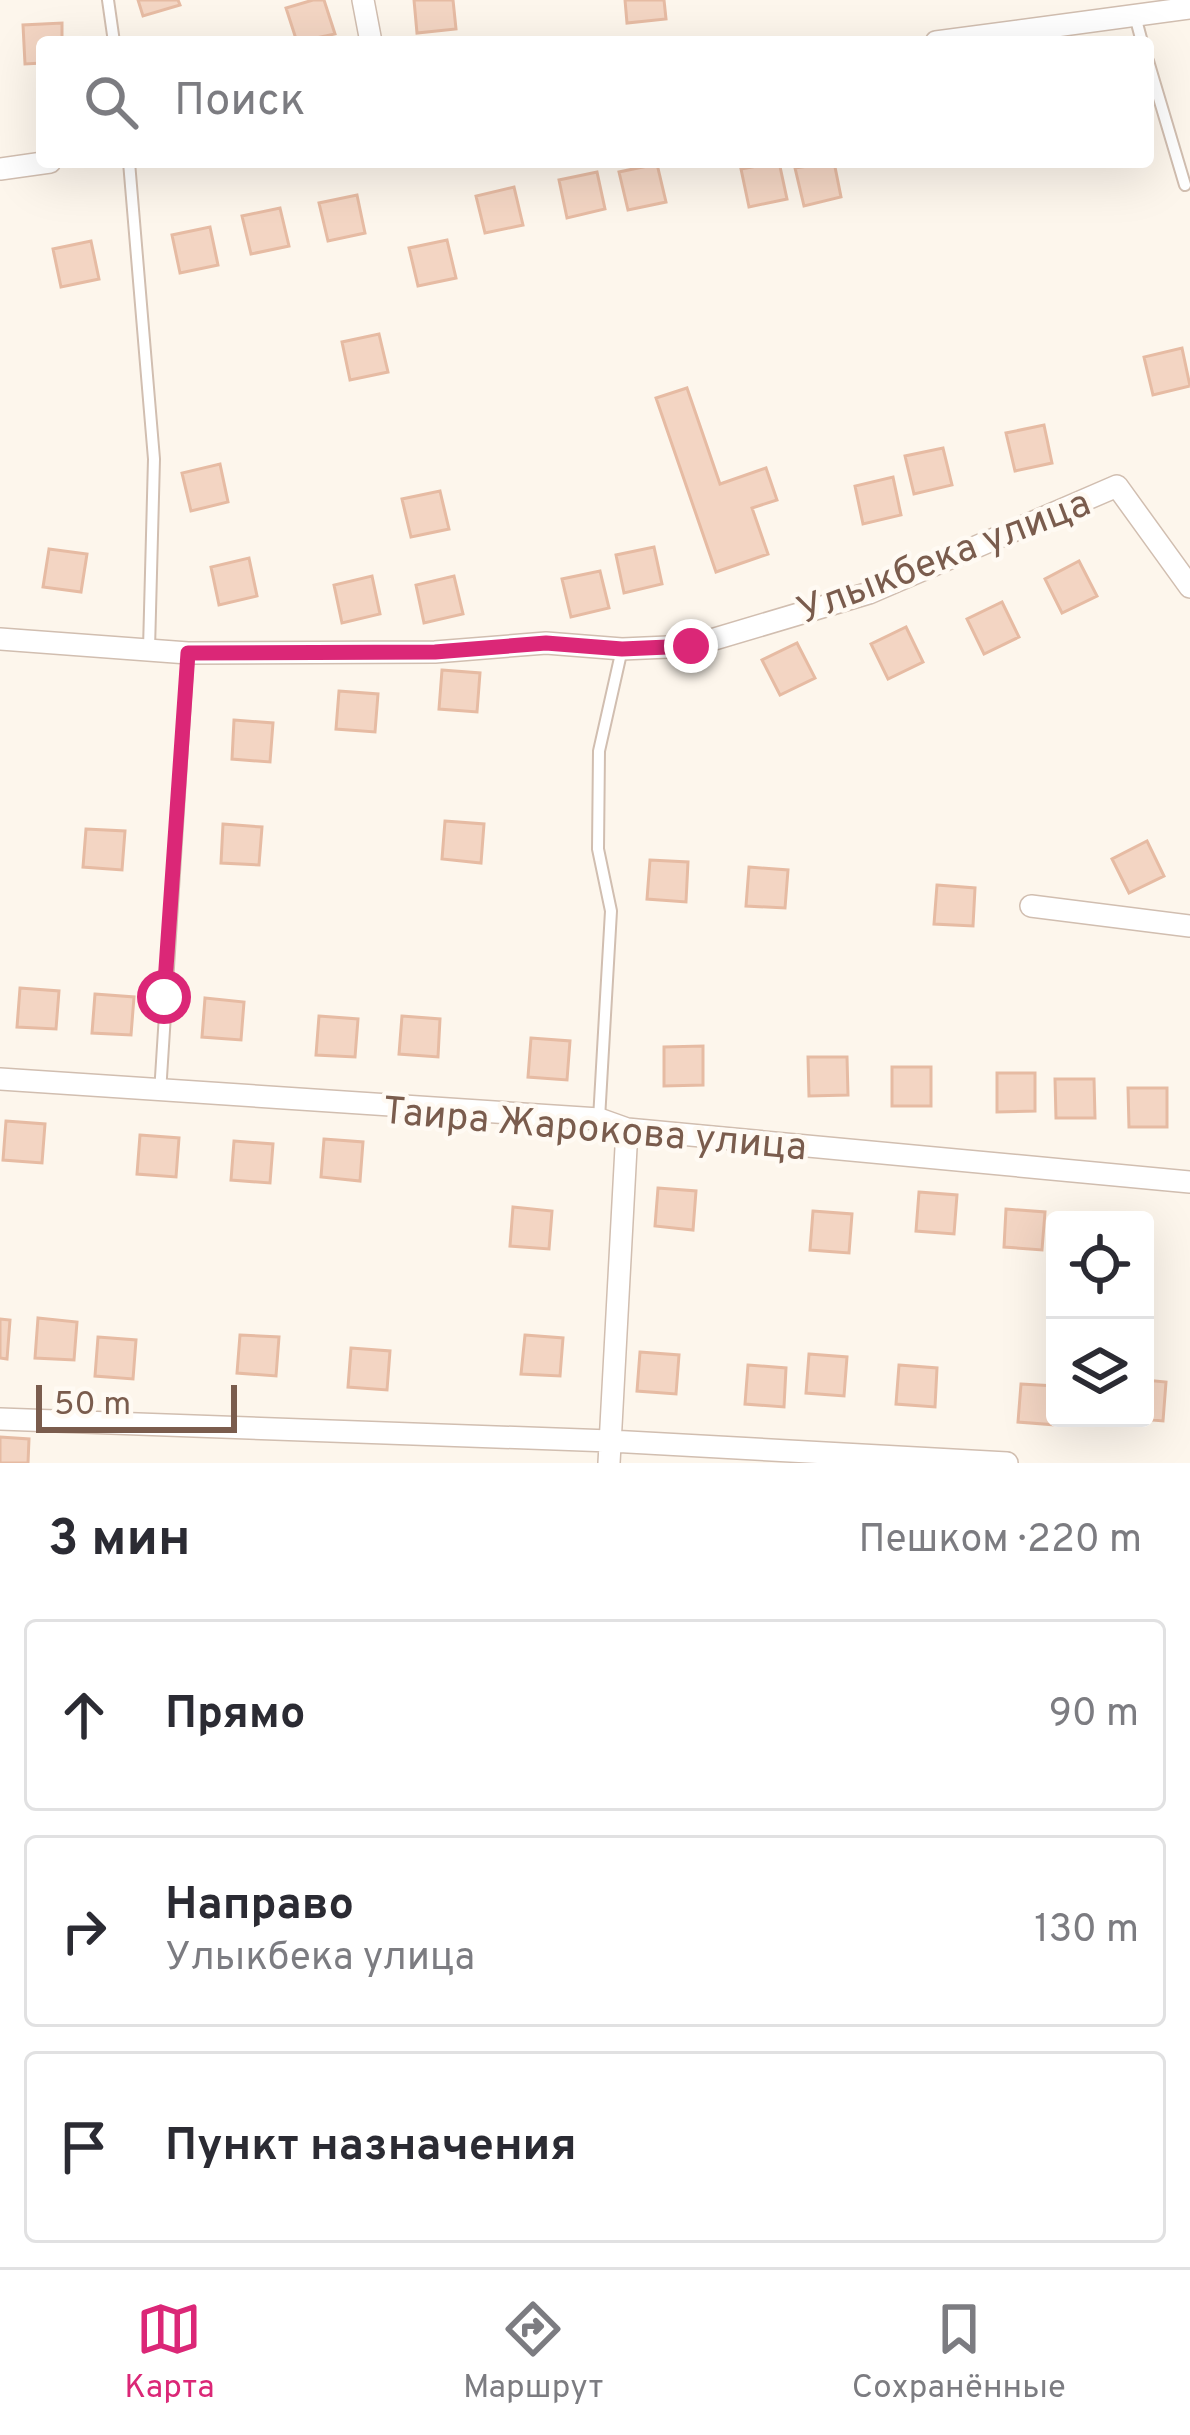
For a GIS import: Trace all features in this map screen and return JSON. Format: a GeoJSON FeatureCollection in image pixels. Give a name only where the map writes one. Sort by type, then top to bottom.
{"type":"FeatureCollection","features":[{"type":"Feature","properties":{"kind":"street"},"geometry":{"type":"LineString","coordinates":[[363,0],[370,36]]}},
{"type":"Feature","properties":{"kind":"street"},"geometry":{"type":"LineString","coordinates":[[981,36],[1190,8]]}},
{"type":"Feature","properties":{"kind":"street"},"geometry":{"type":"LineString","coordinates":[[0,169],[36,164]]}},
{"type":"Feature","properties":{"kind":"street","name":"Улыкбека улица"},"geometry":{"type":"LineString","coordinates":[[0,639],[188,653],[435,652],[546,643],[622,649],[691,646],[869,593],[1117,486],[1190,587]]}},
{"type":"Feature","properties":{"kind":"street"},"geometry":{"type":"LineString","coordinates":[[1031,906],[1190,926]]}},
{"type":"Feature","properties":{"kind":"street","name":"Таира Жарокова улица"},"geometry":{"type":"LineString","coordinates":[[0,1079],[599,1119],[627,1129],[1190,1182]]}},
{"type":"Feature","properties":{"kind":"street"},"geometry":{"type":"LineString","coordinates":[[609,1452],[627,1129]]}},
{"type":"Feature","properties":{"kind":"street"},"geometry":{"type":"LineString","coordinates":[[0,1419],[609,1452],[1007,1463]]}},
{"type":"Feature","properties":{"kind":"lane"},"geometry":{"type":"LineString","coordinates":[[108,0],[113,36]]}},
{"type":"Feature","properties":{"kind":"lane"},"geometry":{"type":"LineString","coordinates":[[1134,15],[1140,36]]}},
{"type":"Feature","properties":{"kind":"lane"},"geometry":{"type":"LineString","coordinates":[[1154,81],[1185,185]]}},
{"type":"Feature","properties":{"kind":"lane"},"geometry":{"type":"LineString","coordinates":[[130,168],[154,459],[149,651]]}},
{"type":"Feature","properties":{"kind":"lane"},"geometry":{"type":"LineString","coordinates":[[599,1119],[611,911],[598,849],[599,751],[622,649]]}},
{"type":"Feature","properties":{"kind":"lane"},"geometry":{"type":"LineString","coordinates":[[160,1093],[188,653]]}},
{"type":"Feature","properties":{"kind":"building"},"geometry":{"type":"Polygon","coordinates":[[[138,0],[178,0],[180,5],[143,16],[138,0]]]}},
{"type":"Feature","properties":{"kind":"building"},"geometry":{"type":"Polygon","coordinates":[[[324,0],[335,34],[295,36],[286,8],[324,0]]]}},
{"type":"Feature","properties":{"kind":"building"},"geometry":{"type":"Polygon","coordinates":[[[414,0],[453,0],[456,29],[417,33],[414,0]]]}},
{"type":"Feature","properties":{"kind":"building"},"geometry":{"type":"Polygon","coordinates":[[[625,0],[664,0],[666,19],[627,23],[625,0]]]}},
{"type":"Feature","properties":{"kind":"building"},"geometry":{"type":"Polygon","coordinates":[[[62,23],[62,36],[36,36],[36,63],[25,64],[23,25],[62,23]]]}},
{"type":"Feature","properties":{"kind":"building"},"geometry":{"type":"Polygon","coordinates":[[[658,168],[666,202],[628,210],[619,172],[658,168]]]}},
{"type":"Feature","properties":{"kind":"building"},"geometry":{"type":"Polygon","coordinates":[[[780,168],[787,199],[749,207],[741,169],[780,168]]]}},
{"type":"Feature","properties":{"kind":"building"},"geometry":{"type":"Polygon","coordinates":[[[795,168],[835,168],[841,197],[804,206],[795,168]]]}},
{"type":"Feature","properties":{"kind":"building"},"geometry":{"type":"Polygon","coordinates":[[[597,172],[605,209],[567,218],[559,180],[597,172]]]}},
{"type":"Feature","properties":{"kind":"building"},"geometry":{"type":"Polygon","coordinates":[[[514,187],[523,225],[485,233],[476,196],[514,187]]]}},
{"type":"Feature","properties":{"kind":"building"},"geometry":{"type":"Polygon","coordinates":[[[357,195],[365,233],[328,241],[319,203],[357,195]]]}},
{"type":"Feature","properties":{"kind":"building"},"geometry":{"type":"Polygon","coordinates":[[[280,208],[289,246],[251,254],[242,216],[280,208]]]}},
{"type":"Feature","properties":{"kind":"building"},"geometry":{"type":"Polygon","coordinates":[[[210,227],[218,265],[180,273],[172,235],[210,227]]]}},
{"type":"Feature","properties":{"kind":"building"},"geometry":{"type":"Polygon","coordinates":[[[447,240],[456,278],[418,286],[409,248],[447,240]]]}},
{"type":"Feature","properties":{"kind":"building"},"geometry":{"type":"Polygon","coordinates":[[[91,241],[99,279],[61,287],[53,249],[91,241]]]}},
{"type":"Feature","properties":{"kind":"building"},"geometry":{"type":"Polygon","coordinates":[[[379,334],[388,372],[350,380],[342,342],[379,334]]]}},
{"type":"Feature","properties":{"kind":"building"},"geometry":{"type":"Polygon","coordinates":[[[1182,348],[1190,386],[1153,395],[1144,357],[1182,348]]]}},
{"type":"Feature","properties":{"kind":"building"},"geometry":{"type":"Polygon","coordinates":[[[687,388],[720,484],[766,468],[777,500],[752,508],[768,554],[716,572],[656,398],[687,388]]]}},
{"type":"Feature","properties":{"kind":"building"},"geometry":{"type":"Polygon","coordinates":[[[1044,425],[1052,463],[1015,471],[1006,433],[1044,425]]]}},
{"type":"Feature","properties":{"kind":"building"},"geometry":{"type":"Polygon","coordinates":[[[943,448],[952,485],[914,494],[905,456],[943,448]]]}},
{"type":"Feature","properties":{"kind":"building"},"geometry":{"type":"Polygon","coordinates":[[[220,464],[228,502],[191,511],[182,473],[220,464]]]}},
{"type":"Feature","properties":{"kind":"building"},"geometry":{"type":"Polygon","coordinates":[[[893,477],[901,515],[863,524],[855,486],[893,477]]]}},
{"type":"Feature","properties":{"kind":"building"},"geometry":{"type":"Polygon","coordinates":[[[440,491],[449,529],[411,537],[402,499],[440,491]]]}},
{"type":"Feature","properties":{"kind":"building"},"geometry":{"type":"Polygon","coordinates":[[[654,547],[662,584],[624,593],[616,555],[654,547]]]}},
{"type":"Feature","properties":{"kind":"building"},"geometry":{"type":"Polygon","coordinates":[[[49,549],[87,554],[81,592],[43,587],[49,549]]]}},
{"type":"Feature","properties":{"kind":"building"},"geometry":{"type":"Polygon","coordinates":[[[249,558],[257,596],[219,605],[211,567],[249,558]]]}},
{"type":"Feature","properties":{"kind":"building"},"geometry":{"type":"Polygon","coordinates":[[[1079,561],[1097,596],[1062,613],[1045,579],[1079,561]]]}},
{"type":"Feature","properties":{"kind":"building"},"geometry":{"type":"Polygon","coordinates":[[[600,571],[609,608],[571,617],[562,579],[600,571]]]}},
{"type":"Feature","properties":{"kind":"building"},"geometry":{"type":"Polygon","coordinates":[[[372,576],[380,614],[342,623],[334,585],[372,576]]]}},
{"type":"Feature","properties":{"kind":"building"},"geometry":{"type":"Polygon","coordinates":[[[454,576],[463,614],[424,623],[416,585],[454,576]]]}},
{"type":"Feature","properties":{"kind":"building"},"geometry":{"type":"Polygon","coordinates":[[[1002,602],[1019,637],[984,654],[967,619],[1002,602]]]}},
{"type":"Feature","properties":{"kind":"building"},"geometry":{"type":"Polygon","coordinates":[[[906,627],[923,662],[888,679],[871,644],[906,627]]]}},
{"type":"Feature","properties":{"kind":"building"},"geometry":{"type":"Polygon","coordinates":[[[797,643],[815,678],[780,695],[762,660],[797,643]]]}},
{"type":"Feature","properties":{"kind":"building"},"geometry":{"type":"Polygon","coordinates":[[[442,670],[480,673],[477,712],[439,709],[442,670]]]}},
{"type":"Feature","properties":{"kind":"building"},"geometry":{"type":"Polygon","coordinates":[[[339,691],[378,694],[375,732],[336,729],[339,691]]]}},
{"type":"Feature","properties":{"kind":"building"},"geometry":{"type":"Polygon","coordinates":[[[234,720],[273,723],[270,762],[232,759],[234,720]]]}},
{"type":"Feature","properties":{"kind":"building"},"geometry":{"type":"Polygon","coordinates":[[[445,821],[484,824],[481,863],[442,859],[445,821]]]}},
{"type":"Feature","properties":{"kind":"building"},"geometry":{"type":"Polygon","coordinates":[[[223,824],[262,827],[259,865],[221,863],[223,824]]]}},
{"type":"Feature","properties":{"kind":"building"},"geometry":{"type":"Polygon","coordinates":[[[86,829],[125,831],[122,870],[83,867],[86,829]]]}},
{"type":"Feature","properties":{"kind":"building"},"geometry":{"type":"Polygon","coordinates":[[[1147,841],[1164,876],[1129,893],[1112,859],[1147,841]]]}},
{"type":"Feature","properties":{"kind":"building"},"geometry":{"type":"Polygon","coordinates":[[[650,860],[688,862],[686,902],[647,899],[650,860]]]}},
{"type":"Feature","properties":{"kind":"building"},"geometry":{"type":"Polygon","coordinates":[[[749,867],[788,870],[785,908],[746,906],[749,867]]]}},
{"type":"Feature","properties":{"kind":"building"},"geometry":{"type":"Polygon","coordinates":[[[937,885],[975,888],[973,926],[934,924],[937,885]]]}},
{"type":"Feature","properties":{"kind":"building"},"geometry":{"type":"Polygon","coordinates":[[[20,988],[59,991],[56,1029],[17,1027],[20,988]]]}},
{"type":"Feature","properties":{"kind":"building"},"geometry":{"type":"Polygon","coordinates":[[[95,994],[134,997],[131,1035],[92,1033],[95,994]]]}},
{"type":"Feature","properties":{"kind":"building"},"geometry":{"type":"Polygon","coordinates":[[[205,998],[244,1002],[241,1040],[202,1037],[205,998]]]}},
{"type":"Feature","properties":{"kind":"building"},"geometry":{"type":"Polygon","coordinates":[[[319,1016],[358,1019],[355,1057],[316,1055],[319,1016]]]}},
{"type":"Feature","properties":{"kind":"building"},"geometry":{"type":"Polygon","coordinates":[[[402,1016],[440,1019],[438,1057],[399,1054],[402,1016]]]}},
{"type":"Feature","properties":{"kind":"building"},"geometry":{"type":"Polygon","coordinates":[[[531,1038],[570,1041],[567,1080],[528,1077],[531,1038]]]}},
{"type":"Feature","properties":{"kind":"building"},"geometry":{"type":"Polygon","coordinates":[[[703,1046],[703,1085],[664,1086],[664,1047],[703,1046]]]}},
{"type":"Feature","properties":{"kind":"building"},"geometry":{"type":"Polygon","coordinates":[[[808,1057],[847,1057],[848,1095],[809,1096],[808,1057]]]}},
{"type":"Feature","properties":{"kind":"building"},"geometry":{"type":"Polygon","coordinates":[[[892,1067],[931,1067],[931,1106],[892,1106],[892,1067]]]}},
{"type":"Feature","properties":{"kind":"building"},"geometry":{"type":"Polygon","coordinates":[[[997,1073],[1035,1073],[1035,1111],[997,1112],[997,1073]]]}},
{"type":"Feature","properties":{"kind":"building"},"geometry":{"type":"Polygon","coordinates":[[[1055,1079],[1094,1079],[1095,1118],[1056,1118],[1055,1079]]]}},
{"type":"Feature","properties":{"kind":"building"},"geometry":{"type":"Polygon","coordinates":[[[1128,1088],[1167,1088],[1167,1127],[1129,1127],[1128,1088]]]}},
{"type":"Feature","properties":{"kind":"building"},"geometry":{"type":"Polygon","coordinates":[[[6,1121],[45,1124],[42,1163],[3,1160],[6,1121]]]}},
{"type":"Feature","properties":{"kind":"building"},"geometry":{"type":"Polygon","coordinates":[[[140,1135],[179,1138],[176,1177],[137,1174],[140,1135]]]}},
{"type":"Feature","properties":{"kind":"building"},"geometry":{"type":"Polygon","coordinates":[[[324,1139],[363,1142],[360,1181],[321,1177],[324,1139]]]}},
{"type":"Feature","properties":{"kind":"building"},"geometry":{"type":"Polygon","coordinates":[[[234,1141],[273,1144],[270,1183],[231,1180],[234,1141]]]}},
{"type":"Feature","properties":{"kind":"building"},"geometry":{"type":"Polygon","coordinates":[[[658,1188],[696,1191],[693,1230],[655,1226],[658,1188]]]}},
{"type":"Feature","properties":{"kind":"building"},"geometry":{"type":"Polygon","coordinates":[[[919,1192],[957,1195],[954,1234],[916,1231],[919,1192]]]}},
{"type":"Feature","properties":{"kind":"building"},"geometry":{"type":"Polygon","coordinates":[[[513,1207],[552,1211],[549,1249],[510,1246],[513,1207]]]}},
{"type":"Feature","properties":{"kind":"building"},"geometry":{"type":"Polygon","coordinates":[[[1006,1209],[1045,1212],[1042,1250],[1004,1247],[1006,1209]]]}},
{"type":"Feature","properties":{"kind":"building"},"geometry":{"type":"Polygon","coordinates":[[[813,1211],[852,1214],[849,1253],[810,1250],[813,1211]]]}},
{"type":"Feature","properties":{"kind":"building"},"geometry":{"type":"Polygon","coordinates":[[[38,1318],[77,1322],[74,1360],[35,1358],[38,1318]]]}},
{"type":"Feature","properties":{"kind":"building"},"geometry":{"type":"Polygon","coordinates":[[[0,1319],[10,1320],[7,1359],[0,1358],[0,1319]]]}},
{"type":"Feature","properties":{"kind":"building"},"geometry":{"type":"Polygon","coordinates":[[[240,1335],[279,1337],[276,1376],[237,1373],[240,1335]]]}},
{"type":"Feature","properties":{"kind":"building"},"geometry":{"type":"Polygon","coordinates":[[[525,1335],[563,1338],[560,1376],[521,1374],[525,1335]]]}},
{"type":"Feature","properties":{"kind":"building"},"geometry":{"type":"Polygon","coordinates":[[[98,1337],[136,1340],[133,1379],[95,1376],[98,1337]]]}},
{"type":"Feature","properties":{"kind":"building"},"geometry":{"type":"Polygon","coordinates":[[[351,1348],[390,1351],[387,1390],[348,1387],[351,1348]]]}},
{"type":"Feature","properties":{"kind":"building"},"geometry":{"type":"Polygon","coordinates":[[[640,1352],[679,1355],[676,1394],[637,1391],[640,1352]]]}},
{"type":"Feature","properties":{"kind":"building"},"geometry":{"type":"Polygon","coordinates":[[[809,1354],[847,1357],[844,1396],[806,1393],[809,1354]]]}},
{"type":"Feature","properties":{"kind":"building"},"geometry":{"type":"Polygon","coordinates":[[[748,1365],[786,1368],[784,1407],[745,1404],[748,1365]]]}},
{"type":"Feature","properties":{"kind":"building"},"geometry":{"type":"Polygon","coordinates":[[[899,1365],[937,1368],[935,1407],[896,1404],[899,1365]]]}},
{"type":"Feature","properties":{"kind":"building"},"geometry":{"type":"Polygon","coordinates":[[[1154,1381],[1166,1382],[1163,1421],[1154,1420],[1154,1381]]]}},
{"type":"Feature","properties":{"kind":"building"},"geometry":{"type":"Polygon","coordinates":[[[1021,1384],[1046,1385],[1046,1424],[1018,1422],[1021,1384]]]}},
{"type":"Feature","properties":{"kind":"building"},"geometry":{"type":"Polygon","coordinates":[[[0,1437],[29,1439],[28,1463],[0,1463],[0,1437]]]}},
{"type":"Feature","properties":{"kind":"route"},"geometry":{"type":"LineString","coordinates":[[164,997],[188,653],[435,652],[546,643],[622,649],[691,646]]}}]}
